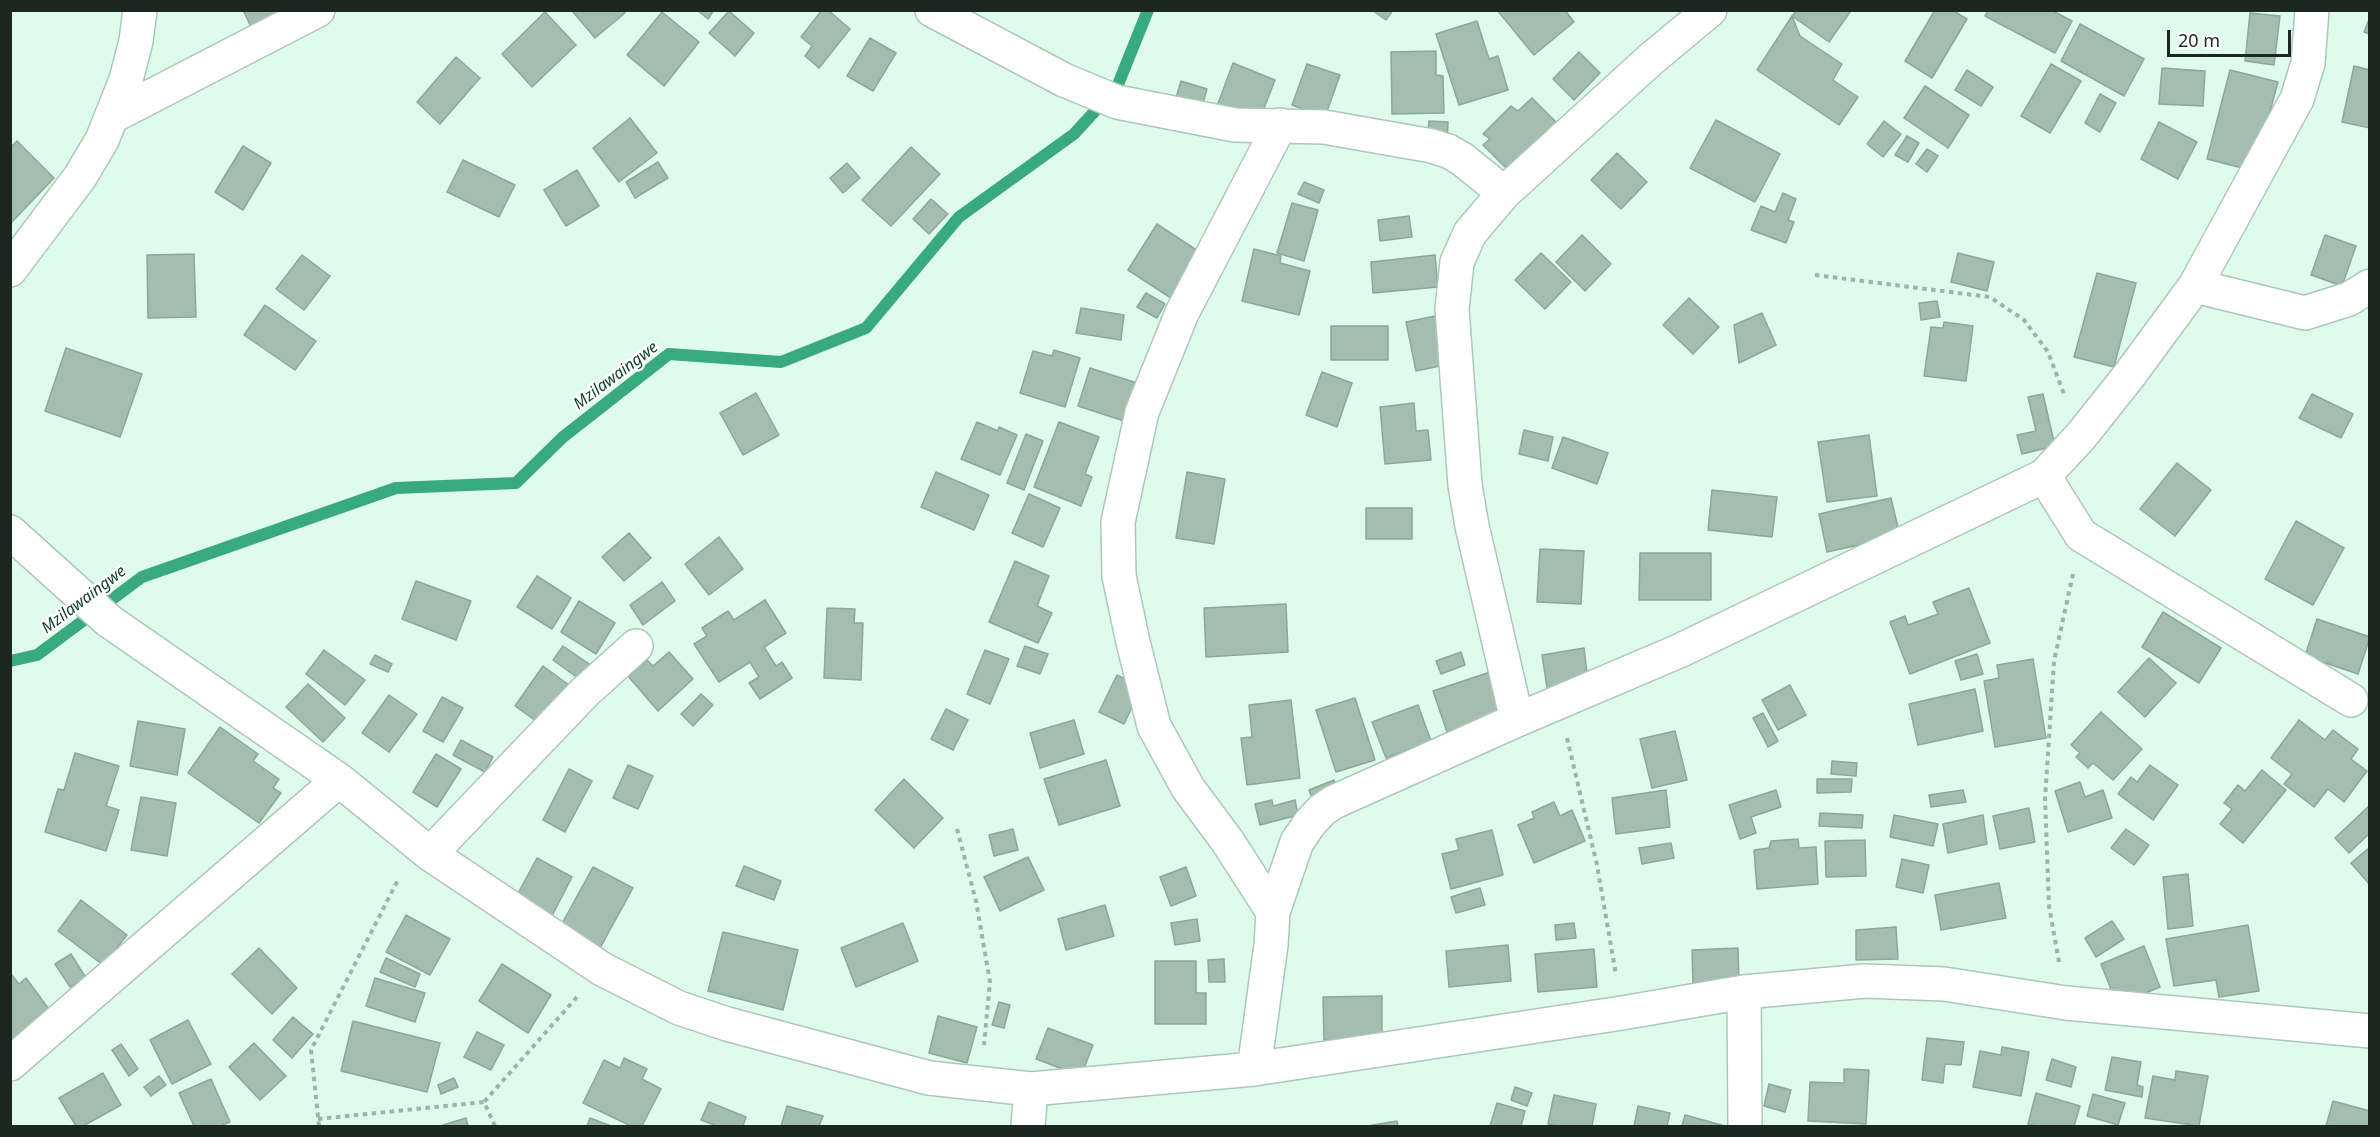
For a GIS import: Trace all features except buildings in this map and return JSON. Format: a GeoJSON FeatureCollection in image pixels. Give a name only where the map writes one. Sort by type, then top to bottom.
{"type":"FeatureCollection","features":[{"type":"Feature","properties":{"kind":"street"},"geometry":{"type":"LineString","coordinates":[[10,270],[80,177],[102,140],[129,70],[140,10]]}},
{"type":"Feature","properties":{"kind":"street"},"geometry":{"type":"LineString","coordinates":[[113,116],[318,10]]}},
{"type":"Feature","properties":{"kind":"street"},"geometry":{"type":"LineString","coordinates":[[932,10],[1064,80],[1109,98],[1235,125],[1324,127],[1432,146],[1462,159],[1504,193]]}},
{"type":"Feature","properties":{"kind":"street"},"geometry":{"type":"LineString","coordinates":[[1254,1069],[1271,945],[1273,912],[1297,842],[1322,810],[1334,802],[1517,720],[1678,651],[2044,476],[2081,436],[2128,377],[2195,286],[2296,99],[2308,63],[2312,10]]}},
{"type":"Feature","properties":{"kind":"street"},"geometry":{"type":"LineString","coordinates":[[1517,720],[1470,516],[1465,485],[1452,309],[1457,262],[1470,233],[1504,193],[1701,14]]}},
{"type":"Feature","properties":{"kind":"street"},"geometry":{"type":"LineString","coordinates":[[1273,912],[1228,842],[1188,788],[1154,726],[1119,576],[1118,522],[1142,412],[1173,335],[1242,195],[1280,125]]}},
{"type":"Feature","properties":{"kind":"street"},"geometry":{"type":"LineString","coordinates":[[2195,286],[2305,313],[2349,299],[2370,286]]}},
{"type":"Feature","properties":{"kind":"street"},"geometry":{"type":"LineString","coordinates":[[2044,476],[2081,535],[2351,700]]}},
{"type":"Feature","properties":{"kind":"street"},"geometry":{"type":"LineString","coordinates":[[10,532],[109,621],[339,780],[424,848],[602,969],[679,1008],[728,1024],[929,1078],[1031,1089],[1254,1069],[1622,1013],[1744,992],[1864,981],[1944,984],[2066,1003],[2370,1031]]}},
{"type":"Feature","properties":{"kind":"street"},"geometry":{"type":"LineString","coordinates":[[424,848],[584,693],[636,646]]}},
{"type":"Feature","properties":{"kind":"street"},"geometry":{"type":"LineString","coordinates":[[10,1064],[339,780]]}},
{"type":"Feature","properties":{"kind":"street"},"geometry":{"type":"LineString","coordinates":[[1744,992],[1746,1126]]}},
{"type":"Feature","properties":{"kind":"street"},"geometry":{"type":"LineString","coordinates":[[1028,1126],[1031,1089]]}},
{"type":"Feature","properties":{"kind":"path"},"geometry":{"type":"LineString","coordinates":[[1815,275],[1990,297],[2024,320],[2048,352],[2081,436]]}},
{"type":"Feature","properties":{"kind":"path"},"geometry":{"type":"LineString","coordinates":[[2066,1003],[2049,906],[2045,799],[2054,661],[2081,535]]}},
{"type":"Feature","properties":{"kind":"path"},"geometry":{"type":"LineString","coordinates":[[1558,703],[1597,865],[1622,1013]]}},
{"type":"Feature","properties":{"kind":"path"},"geometry":{"type":"LineString","coordinates":[[957,829],[976,901],[990,982],[981,1085]]}},
{"type":"Feature","properties":{"kind":"path"},"geometry":{"type":"LineString","coordinates":[[319,1126],[311,1050],[424,848]]}},
{"type":"Feature","properties":{"kind":"path"},"geometry":{"type":"LineString","coordinates":[[318,1119],[484,1102],[602,969]]}},
{"type":"Feature","properties":{"kind":"path"},"geometry":{"type":"LineString","coordinates":[[484,1102],[495,1126]]}},
{"type":"Feature","properties":{"kind":"waterway","name":"Mzilawaingwe"},"geometry":{"type":"LineString","coordinates":[[10,661],[37,655],[142,577],[396,488],[516,483],[563,437],[669,354],[781,362],[866,328],[959,217],[1074,134],[1117,87],[1148,10]]}}]}
